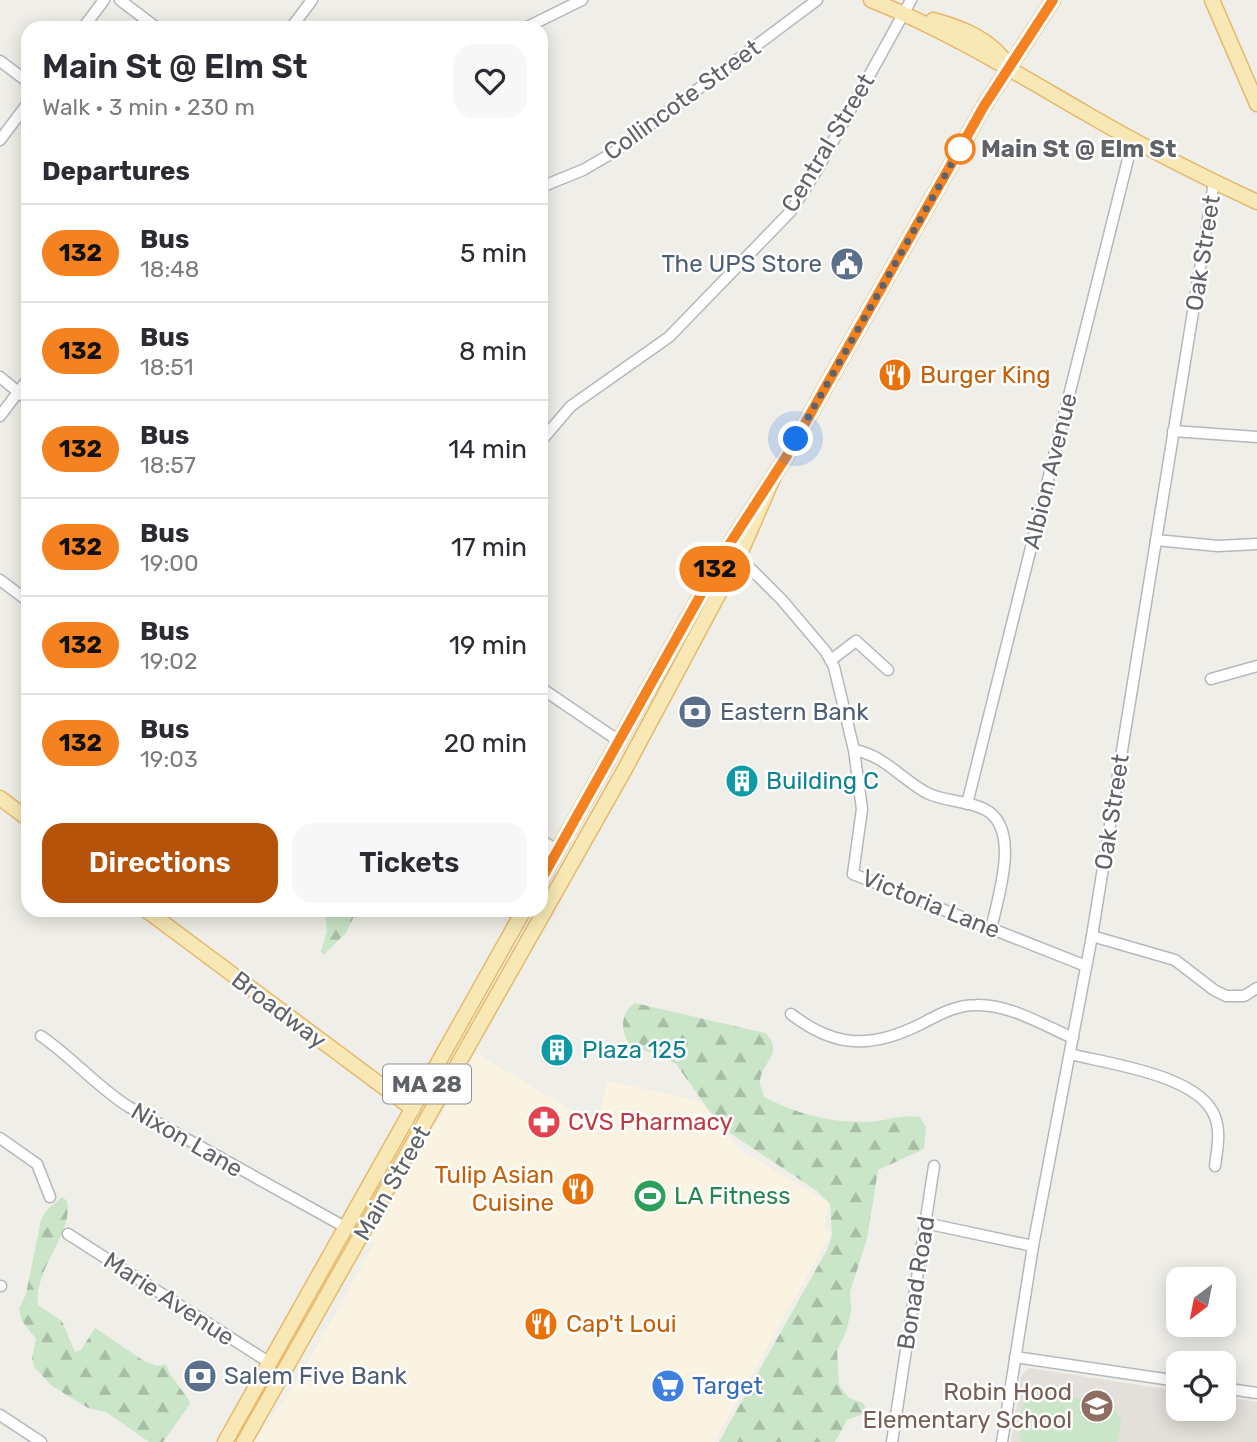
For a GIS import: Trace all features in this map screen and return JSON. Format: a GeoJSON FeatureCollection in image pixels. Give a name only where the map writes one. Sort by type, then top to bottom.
{"type":"FeatureCollection","features":[{"type":"Feature","properties":{"kind":"main road"},"geometry":{"type":"LineString","coordinates":[[871,0],[909,10],[1133,139],[1257,202]]}},
{"type":"Feature","properties":{"kind":"main road","name":"Main Street"},"geometry":{"type":"LineString","coordinates":[[548,905],[684,658],[733,552],[773,478],[1009,67],[1053,0]]}},
{"type":"Feature","properties":{"kind":"main road"},"geometry":{"type":"LineString","coordinates":[[1212,0],[1257,104]]}},
{"type":"Feature","properties":{"kind":"main road","name":"Main Street"},"geometry":{"type":"LineString","coordinates":[[548,867],[673,644],[733,552]]}},
{"type":"Feature","properties":{"kind":"main road"},"geometry":{"type":"LineString","coordinates":[[673,644],[682,650],[684,658]]}},
{"type":"Feature","properties":{"kind":"main road"},"geometry":{"type":"LineString","coordinates":[[598,778],[597,791],[608,799]]}},
{"type":"Feature","properties":{"kind":"main road"},"geometry":{"type":"LineString","coordinates":[[0,798],[21,814]]}},
{"type":"Feature","properties":{"kind":"main road","name":"Broadway"},"geometry":{"type":"LineString","coordinates":[[155,917],[413,1109]]}},
{"type":"Feature","properties":{"kind":"main road","name":"Main Street"},"geometry":{"type":"LineString","coordinates":[[225,1442],[520,917]]}},
{"type":"Feature","properties":{"kind":"main road","name":"Main Street"},"geometry":{"type":"LineString","coordinates":[[244,1442],[541,917]]}},
{"type":"Feature","properties":{"kind":"street"},"geometry":{"type":"LineString","coordinates":[[88,21],[104,0]]}},
{"type":"Feature","properties":{"kind":"street"},"geometry":{"type":"LineString","coordinates":[[120,0],[148,21]]}},
{"type":"Feature","properties":{"kind":"street"},"geometry":{"type":"LineString","coordinates":[[296,21],[312,0]]}},
{"type":"Feature","properties":{"kind":"street"},"geometry":{"type":"LineString","coordinates":[[539,21],[582,0]]}},
{"type":"Feature","properties":{"kind":"street","name":"Collincote Street"},"geometry":{"type":"LineString","coordinates":[[548,184],[583,170],[614,152],[817,0]]}},
{"type":"Feature","properties":{"kind":"street","name":"Central Street"},"geometry":{"type":"LineString","coordinates":[[548,427],[571,406],[669,337],[791,211],[909,10]]}},
{"type":"Feature","properties":{"kind":"street"},"geometry":{"type":"LineString","coordinates":[[0,61],[21,77]]}},
{"type":"Feature","properties":{"kind":"street"},"geometry":{"type":"LineString","coordinates":[[0,140],[21,112]]}},
{"type":"Feature","properties":{"kind":"street","name":"Albion Avenue"},"geometry":{"type":"LineString","coordinates":[[967,804],[1133,139]]}},
{"type":"Feature","properties":{"kind":"street","name":"Oak Street"},"geometry":{"type":"LineString","coordinates":[[1002,1442],[1033,1246],[1092,936],[1214,182]]}},
{"type":"Feature","properties":{"kind":"street"},"geometry":{"type":"LineString","coordinates":[[0,377],[21,394]]}},
{"type":"Feature","properties":{"kind":"street"},"geometry":{"type":"LineString","coordinates":[[0,416],[21,387]]}},
{"type":"Feature","properties":{"kind":"street"},"geometry":{"type":"LineString","coordinates":[[1173,430],[1257,437]]}},
{"type":"Feature","properties":{"kind":"street"},"geometry":{"type":"LineString","coordinates":[[1156,540],[1218,546],[1257,544]]}},
{"type":"Feature","properties":{"kind":"street"},"geometry":{"type":"LineString","coordinates":[[733,552],[770,586],[831,660],[854,750],[876,755],[930,794],[992,814],[1004,833],[1004,856],[991,929]]}},
{"type":"Feature","properties":{"kind":"street"},"geometry":{"type":"LineString","coordinates":[[0,580],[21,596]]}},
{"type":"Feature","properties":{"kind":"street"},"geometry":{"type":"LineString","coordinates":[[831,660],[856,641],[888,670]]}},
{"type":"Feature","properties":{"kind":"street"},"geometry":{"type":"LineString","coordinates":[[1211,679],[1257,666]]}},
{"type":"Feature","properties":{"kind":"street"},"geometry":{"type":"LineString","coordinates":[[548,693],[619,741]]}},
{"type":"Feature","properties":{"kind":"street","name":"Victoria Lane"},"geometry":{"type":"LineString","coordinates":[[854,750],[862,818],[853,874],[1086,966]]}},
{"type":"Feature","properties":{"kind":"street"},"geometry":{"type":"LineString","coordinates":[[548,844],[557,850]]}},
{"type":"Feature","properties":{"kind":"street"},"geometry":{"type":"LineString","coordinates":[[1092,936],[1175,960],[1208,986],[1226,996],[1244,996],[1257,988]]}},
{"type":"Feature","properties":{"kind":"street"},"geometry":{"type":"LineString","coordinates":[[790,1014],[822,1035],[866,1041],[892,1037],[955,1008],[985,1005],[1007,1010],[1073,1038]]}},
{"type":"Feature","properties":{"kind":"street","name":"Nixon Lane"},"geometry":{"type":"LineString","coordinates":[[41,1036],[73,1059],[105,1091],[129,1107],[345,1227]]}},
{"type":"Feature","properties":{"kind":"street"},"geometry":{"type":"LineString","coordinates":[[1070,1054],[1178,1083],[1197,1093],[1212,1110],[1217,1124],[1215,1166]]}},
{"type":"Feature","properties":{"kind":"street"},"geometry":{"type":"LineString","coordinates":[[0,1138],[37,1164],[50,1197]]}},
{"type":"Feature","properties":{"kind":"street","name":"Bonad Road"},"geometry":{"type":"LineString","coordinates":[[892,1442],[934,1166]]}},
{"type":"Feature","properties":{"kind":"street"},"geometry":{"type":"LineString","coordinates":[[925,1223],[1033,1246]]}},
{"type":"Feature","properties":{"kind":"street","name":"Marie Avenue"},"geometry":{"type":"LineString","coordinates":[[68,1234],[270,1363]]}},
{"type":"Feature","properties":{"kind":"street"},"geometry":{"type":"LineString","coordinates":[[1015,1357],[1166,1379]]}},
{"type":"Feature","properties":{"kind":"street"},"geometry":{"type":"LineString","coordinates":[[1236,1390],[1257,1393]]}},
{"type":"Feature","properties":{"kind":"street"},"geometry":{"type":"LineString","coordinates":[[0,1415],[41,1442]]}},
{"type":"Feature","properties":{"kind":"shaded area"},"geometry":{"type":"Polygon","coordinates":[[[476,1053],[592,1123],[598,1121],[608,1081],[699,1101],[740,1150],[828,1202],[824,1229],[831,1233],[714,1442],[253,1442],[289,1394],[339,1308],[373,1245],[372,1237],[476,1053]]]}},
{"type":"Feature","properties":{"kind":"shaded area","name":"Robin Hood Elementary School"},"geometry":{"type":"Polygon","coordinates":[[[1029,1368],[1166,1389],[1166,1421],[1236,1421],[1236,1399],[1257,1402],[1257,1442],[1011,1442],[1021,1376],[1029,1368]]]}},
{"type":"Feature","properties":{"kind":"green space"},"geometry":{"type":"Polygon","coordinates":[[[326,917],[354,917],[346,933],[323,955],[321,951],[327,931],[326,917]]]}},
{"type":"Feature","properties":{"kind":"green space"},"geometry":{"type":"Polygon","coordinates":[[[635,1003],[765,1033],[771,1040],[773,1051],[762,1073],[760,1084],[764,1097],[776,1103],[813,1116],[839,1121],[872,1122],[920,1117],[926,1127],[924,1149],[878,1170],[867,1239],[850,1292],[851,1311],[846,1332],[837,1350],[839,1385],[849,1398],[863,1403],[868,1412],[847,1420],[835,1442],[719,1442],[827,1250],[832,1235],[830,1204],[817,1191],[721,1127],[676,1064],[628,1043],[623,1021],[635,1003]]]}},
{"type":"Feature","properties":{"kind":"green space"},"geometry":{"type":"Polygon","coordinates":[[[62,1197],[67,1201],[68,1213],[60,1239],[41,1278],[38,1305],[62,1321],[75,1352],[81,1350],[95,1328],[144,1361],[157,1366],[166,1364],[190,1404],[163,1442],[149,1442],[106,1412],[88,1408],[52,1386],[34,1367],[32,1358],[36,1339],[22,1321],[19,1309],[26,1294],[41,1220],[46,1211],[62,1197]]]}},
{"type":"Feature","properties":{"kind":"green space"},"geometry":{"type":"Polygon","coordinates":[[[1030,1387],[1112,1406],[1122,1421],[1117,1442],[1021,1442],[1019,1417],[1030,1387]]]}},
{"type":"Feature","properties":{"kind":"bus line","name":"132"},"geometry":{"type":"LineString","coordinates":[[548,867],[727,548],[786,457],[984,106],[1053,0]]}},
{"type":"Feature","properties":{"kind":"place","name":"Main St @ Elm St"},"geometry":{"type":"Point","coordinates":[960,149]}},
{"type":"Feature","properties":{"kind":"place","name":"The UPS Store"},"geometry":{"type":"Point","coordinates":[847,264]}},
{"type":"Feature","properties":{"kind":"place","name":"Burger King"},"geometry":{"type":"Point","coordinates":[895,375]}},
{"type":"Feature","properties":{"kind":"place","name":"Eastern Bank"},"geometry":{"type":"Point","coordinates":[695,712]}},
{"type":"Feature","properties":{"kind":"place","name":"Building C"},"geometry":{"type":"Point","coordinates":[742,781]}},
{"type":"Feature","properties":{"kind":"place","name":"Plaza 125"},"geometry":{"type":"Point","coordinates":[557,1050]}},
{"type":"Feature","properties":{"kind":"place","name":"CVS Pharmacy"},"geometry":{"type":"Point","coordinates":[544,1122]}},
{"type":"Feature","properties":{"kind":"place","name":"Tulip Asian Cuisine"},"geometry":{"type":"Point","coordinates":[578,1189]}},
{"type":"Feature","properties":{"kind":"place","name":"LA Fitness"},"geometry":{"type":"Point","coordinates":[650,1196]}},
{"type":"Feature","properties":{"kind":"place","name":"Cap't Loui"},"geometry":{"type":"Point","coordinates":[541,1324]}},
{"type":"Feature","properties":{"kind":"place","name":"Salem Five Bank"},"geometry":{"type":"Point","coordinates":[200,1376]}},
{"type":"Feature","properties":{"kind":"place","name":"Target"},"geometry":{"type":"Point","coordinates":[668,1386]}},
{"type":"Feature","properties":{"kind":"place","name":"Robin Hood Elementary School"},"geometry":{"type":"Point","coordinates":[1097,1406]}},
{"type":"Feature","properties":{"kind":"route"},"geometry":{"type":"LineString","coordinates":[[796,439],[960,149]]}}]}
